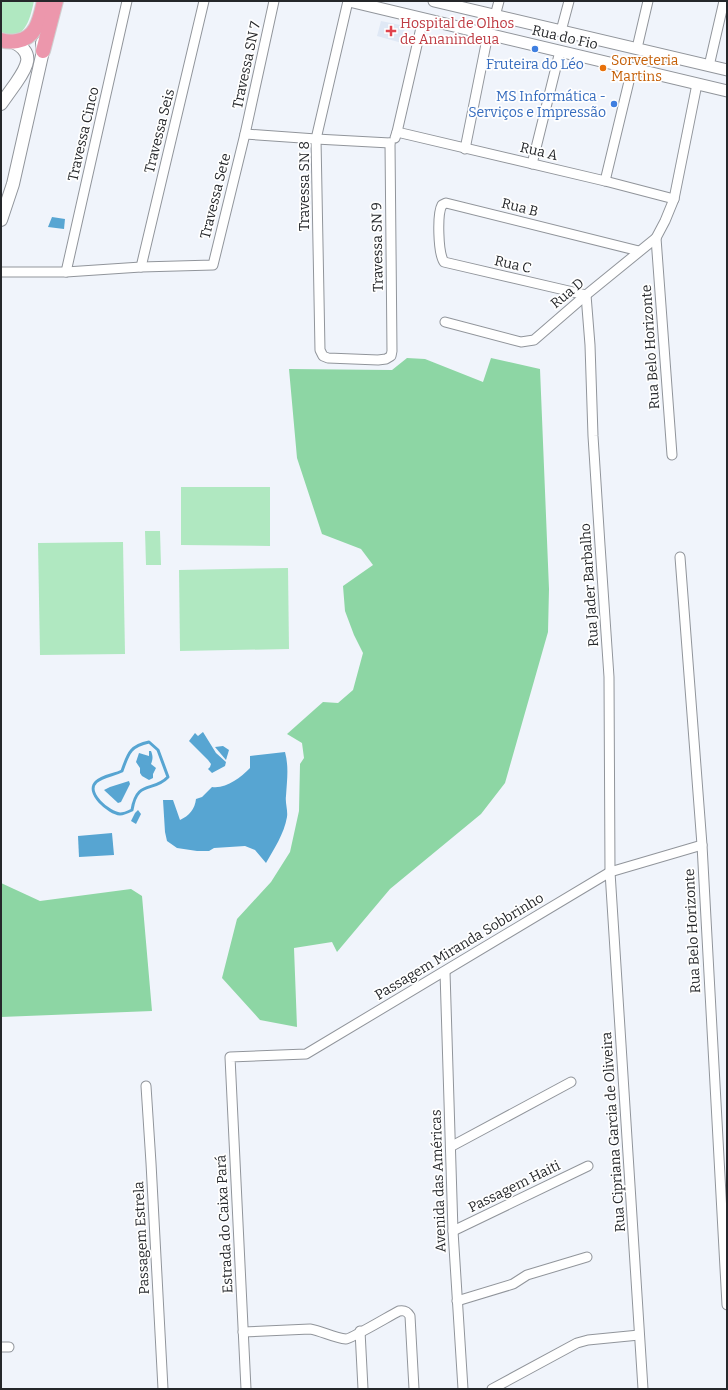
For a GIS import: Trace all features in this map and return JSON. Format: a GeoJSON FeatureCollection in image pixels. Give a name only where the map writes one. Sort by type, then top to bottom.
{"type":"FeatureCollection","features":[{"type":"Feature","properties":{"kind":"main road"},"geometry":{"type":"LineString","coordinates":[[1,220],[13,184],[43,51],[56,1]]}},
{"type":"Feature","properties":{"kind":"main road"},"geometry":{"type":"LineString","coordinates":[[43,6],[43,51]]}},
{"type":"Feature","properties":{"kind":"main road"},"geometry":{"type":"LineString","coordinates":[[7,41],[20,41],[32,35],[38,23],[43,6]]}},
{"type":"Feature","properties":{"kind":"main road"},"geometry":{"type":"LineString","coordinates":[[1,104],[27,65],[27,58],[24,49],[7,41]]}},
{"type":"Feature","properties":{"kind":"street","name":"Travessa Cinco"},"geometry":{"type":"LineString","coordinates":[[66,272],[126,1]]}},
{"type":"Feature","properties":{"kind":"street","name":"Travessa Seis"},"geometry":{"type":"LineString","coordinates":[[140,267],[204,1]]}},
{"type":"Feature","properties":{"kind":"street","name":"Travessa SN 7"},"geometry":{"type":"LineString","coordinates":[[245,134],[274,1]]}},
{"type":"Feature","properties":{"kind":"street","name":"Rua do Fio"},"geometry":{"type":"LineString","coordinates":[[349,1],[727,91]]}},
{"type":"Feature","properties":{"kind":"street","name":"Travessa SN 8"},"geometry":{"type":"LineString","coordinates":[[349,1],[316,139],[320,350],[323,356],[335,359],[386,359],[391,356],[392,351]]}},
{"type":"Feature","properties":{"kind":"street","name":"Rua do Fio"},"geometry":{"type":"LineString","coordinates":[[434,1],[727,70]]}},
{"type":"Feature","properties":{"kind":"street"},"geometry":{"type":"LineString","coordinates":[[495,16],[499,1]]}},
{"type":"Feature","properties":{"kind":"street"},"geometry":{"type":"LineString","coordinates":[[561,31],[569,1]]}},
{"type":"Feature","properties":{"kind":"street"},"geometry":{"type":"LineString","coordinates":[[637,48],[648,1]]}},
{"type":"Feature","properties":{"kind":"street"},"geometry":{"type":"LineString","coordinates":[[709,66],[724,1]]}},
{"type":"Feature","properties":{"kind":"street"},"geometry":{"type":"LineString","coordinates":[[448,25],[454,17],[455,9],[453,5]]}},
{"type":"Feature","properties":{"kind":"street"},"geometry":{"type":"LineString","coordinates":[[468,30],[467,19],[469,14],[474,10]]}},
{"type":"Feature","properties":{"kind":"street"},"geometry":{"type":"LineString","coordinates":[[245,134],[392,142],[397,132],[423,19]]}},
{"type":"Feature","properties":{"kind":"street"},"geometry":{"type":"LineString","coordinates":[[465,149],[488,34]]}},
{"type":"Feature","properties":{"kind":"street"},"geometry":{"type":"LineString","coordinates":[[532,164],[560,51]]}},
{"type":"Feature","properties":{"kind":"street"},"geometry":{"type":"LineString","coordinates":[[605,181],[632,69]]}},
{"type":"Feature","properties":{"kind":"street","name":"Rua D"},"geometry":{"type":"LineString","coordinates":[[445,322],[516,340],[534,340],[656,238],[674,199],[697,84]]}},
{"type":"Feature","properties":{"kind":"street","name":"Rua A"},"geometry":{"type":"LineString","coordinates":[[397,132],[605,181],[674,199]]}},
{"type":"Feature","properties":{"kind":"street","name":"Travessa Sete"},"geometry":{"type":"LineString","coordinates":[[140,267],[213,265],[245,134]]}},
{"type":"Feature","properties":{"kind":"street","name":"Travessa SN 9"},"geometry":{"type":"LineString","coordinates":[[390,143],[392,351]]}},
{"type":"Feature","properties":{"kind":"street","name":"Rua B"},"geometry":{"type":"LineString","coordinates":[[440,253],[440,211],[442,205],[446,203],[639,251]]}},
{"type":"Feature","properties":{"kind":"street","name":"Rua Belo Horizonte"},"geometry":{"type":"LineString","coordinates":[[656,238],[672,455]]}},
{"type":"Feature","properties":{"kind":"street","name":"Rua C"},"geometry":{"type":"LineString","coordinates":[[440,253],[444,262],[586,295]]}},
{"type":"Feature","properties":{"kind":"street"},"geometry":{"type":"LineString","coordinates":[[1,272],[66,272],[140,267]]}},
{"type":"Feature","properties":{"kind":"street","name":"Rua Jader Barbalho"},"geometry":{"type":"LineString","coordinates":[[586,295],[590,345],[593,436],[609,676],[610,872]]}},
{"type":"Feature","properties":{"kind":"street","name":"Rua Belo Horizonte"},"geometry":{"type":"LineString","coordinates":[[680,557],[702,845],[727,1305]]}},
{"type":"Feature","properties":{"kind":"street","name":"Passagem Miranda Sobbrinho"},"geometry":{"type":"LineString","coordinates":[[230,1057],[306,1054],[610,872],[702,845]]}},
{"type":"Feature","properties":{"kind":"street","name":"Rua Cipriana Garcia de Oliveira"},"geometry":{"type":"LineString","coordinates":[[610,872],[643,1389]]}},
{"type":"Feature","properties":{"kind":"street","name":"Avenida das Américas"},"geometry":{"type":"LineString","coordinates":[[445,972],[457,1301],[463,1389]]}},
{"type":"Feature","properties":{"kind":"street","name":"Estrada do Caixa Pará"},"geometry":{"type":"LineString","coordinates":[[230,1057],[246,1389]]}},
{"type":"Feature","properties":{"kind":"street"},"geometry":{"type":"LineString","coordinates":[[452,1146],[571,1082]]}},
{"type":"Feature","properties":{"kind":"street","name":"Passagem Estrela"},"geometry":{"type":"LineString","coordinates":[[146,1086],[163,1389]]}},
{"type":"Feature","properties":{"kind":"street","name":"Passagem Haiti"},"geometry":{"type":"LineString","coordinates":[[454,1231],[588,1166]]}},
{"type":"Feature","properties":{"kind":"street"},"geometry":{"type":"LineString","coordinates":[[457,1301],[513,1284],[527,1275],[587,1257]]}},
{"type":"Feature","properties":{"kind":"street"},"geometry":{"type":"LineString","coordinates":[[243,1332],[310,1329],[319,1330],[338,1338],[345,1339],[354,1336],[360,1331],[399,1310],[402,1310],[407,1312],[410,1316],[414,1389]]}},
{"type":"Feature","properties":{"kind":"street"},"geometry":{"type":"LineString","coordinates":[[360,1331],[363,1389]]}},
{"type":"Feature","properties":{"kind":"street"},"geometry":{"type":"LineString","coordinates":[[492,1389],[577,1343],[588,1340],[640,1335]]}},
{"type":"Feature","properties":{"kind":"shaded area","name":"Hospital de Olhos de Ananindeua"},"geometry":{"type":"Polygon","coordinates":[[[381,21],[405,26],[402,43],[377,36],[381,21]]]}},
{"type":"Feature","properties":{"kind":"green space"},"geometry":{"type":"Polygon","coordinates":[[[2,1],[34,1],[31,15],[21,32],[9,35],[1,32],[2,1]]]}},
{"type":"Feature","properties":{"kind":"green space"},"geometry":{"type":"Polygon","coordinates":[[[407,358],[425,359],[483,382],[491,358],[540,369],[549,589],[548,632],[505,783],[481,814],[390,889],[337,952],[332,942],[294,948],[297,1027],[260,1020],[222,978],[237,919],[271,882],[290,852],[299,811],[300,764],[304,758],[302,743],[287,734],[323,702],[338,703],[353,690],[363,653],[345,611],[343,586],[373,565],[361,549],[322,534],[297,458],[289,369],[392,370],[407,358]]]}},
{"type":"Feature","properties":{"kind":"green space"},"geometry":{"type":"Polygon","coordinates":[[[181,487],[270,487],[270,546],[181,545],[181,487]]]}},
{"type":"Feature","properties":{"kind":"green space"},"geometry":{"type":"Polygon","coordinates":[[[145,531],[160,531],[161,565],[146,565],[145,531]]]}},
{"type":"Feature","properties":{"kind":"green space"},"geometry":{"type":"Polygon","coordinates":[[[123,542],[125,654],[40,655],[38,543],[123,542]]]}},
{"type":"Feature","properties":{"kind":"green space"},"geometry":{"type":"Polygon","coordinates":[[[288,568],[289,649],[180,651],[179,570],[288,568]]]}},
{"type":"Feature","properties":{"kind":"green space"},"geometry":{"type":"Polygon","coordinates":[[[1,883],[40,901],[131,889],[142,896],[152,1011],[1,1017],[1,883]]]}},
{"type":"Feature","properties":{"kind":"water"},"geometry":{"type":"Polygon","coordinates":[[[52,217],[65,219],[64,229],[48,227],[52,217]]]}},
{"type":"Feature","properties":{"kind":"water"},"geometry":{"type":"Polygon","coordinates":[[[203,732],[216,753],[226,762],[225,766],[212,773],[208,769],[211,764],[189,741],[195,733],[198,736],[203,732]]]}},
{"type":"Feature","properties":{"kind":"water"},"geometry":{"type":"Polygon","coordinates":[[[223,746],[229,750],[226,760],[215,747],[223,746]]]}},
{"type":"Feature","properties":{"kind":"water"},"geometry":{"type":"Polygon","coordinates":[[[149,751],[151,751],[152,756],[151,764],[156,768],[153,778],[149,780],[142,776],[140,773],[140,768],[136,762],[139,753],[149,756],[149,751]]]}},
{"type":"Feature","properties":{"kind":"water"},"geometry":{"type":"Polygon","coordinates":[[[285,752],[287,768],[286,823],[266,863],[255,850],[245,846],[214,848],[209,851],[197,851],[177,848],[167,841],[163,800],[173,800],[180,820],[191,812],[196,799],[202,797],[212,787],[228,785],[246,772],[250,768],[250,756],[285,752]]]}},
{"type":"Feature","properties":{"kind":"water"},"geometry":{"type":"Polygon","coordinates":[[[129,781],[130,784],[121,802],[118,803],[104,790],[110,787],[129,781]]]}},
{"type":"Feature","properties":{"kind":"water"},"geometry":{"type":"Polygon","coordinates":[[[138,810],[141,814],[136,824],[131,821],[138,810]]]}},
{"type":"Feature","properties":{"kind":"water"},"geometry":{"type":"Polygon","coordinates":[[[112,833],[114,855],[79,857],[78,836],[112,833]]]}},
{"type":"Feature","properties":{"kind":"waterway"},"geometry":{"type":"LineString","coordinates":[[149,742],[158,750],[168,777],[157,785],[142,790],[134,800],[132,810],[120,814],[115,813],[100,802],[96,797],[93,786],[101,778],[122,771],[130,752],[137,746],[149,742]]}},
{"type":"Feature","properties":{"kind":"place","name":"Hospital de Olhos de Ananindeua"},"geometry":{"type":"Point","coordinates":[391,31]}},
{"type":"Feature","properties":{"kind":"place","name":"Fruteira do Léo"},"geometry":{"type":"Point","coordinates":[535,49]}},
{"type":"Feature","properties":{"kind":"place","name":"Sorveteria Martins"},"geometry":{"type":"Point","coordinates":[603,68]}},
{"type":"Feature","properties":{"kind":"place","name":"MS Informática - Serviços e Impressão"},"geometry":{"type":"Point","coordinates":[614,104]}}]}
